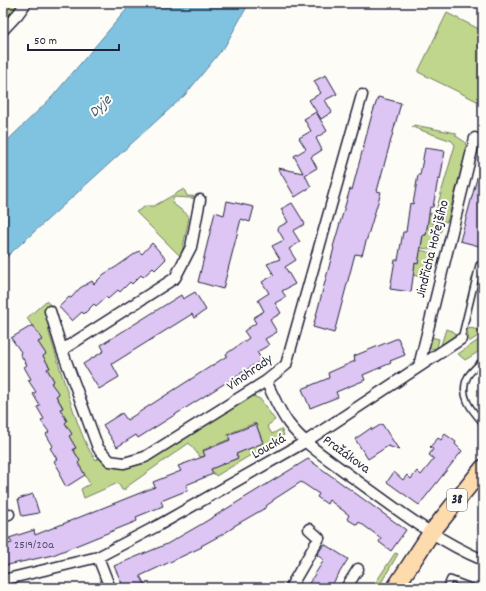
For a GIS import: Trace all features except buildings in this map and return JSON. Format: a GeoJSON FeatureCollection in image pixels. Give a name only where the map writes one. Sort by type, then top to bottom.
{"type":"FeatureCollection","features":[{"type":"Feature","properties":{"kind":"main road","name":"38"},"geometry":{"type":"LineString","coordinates":[[395,588],[431,533],[483,468]]}},
{"type":"Feature","properties":{"kind":"street"},"geometry":{"type":"LineString","coordinates":[[3,30],[26,3]]}},
{"type":"Feature","properties":{"kind":"street","name":"Vinohrady"},"geometry":{"type":"LineString","coordinates":[[50,311],[62,350],[98,448],[110,461],[124,463],[145,457],[266,381],[286,365],[362,95]]}},
{"type":"Feature","properties":{"kind":"street","name":"Jindřicha Hořejšího"},"geometry":{"type":"LineString","coordinates":[[418,366],[477,139]]}},
{"type":"Feature","properties":{"kind":"street"},"geometry":{"type":"LineString","coordinates":[[62,350],[176,278],[191,246],[200,200]]}},
{"type":"Feature","properties":{"kind":"street","name":"Loucká"},"geometry":{"type":"LineString","coordinates":[[3,580],[98,557],[191,507],[305,442],[461,339]]}},
{"type":"Feature","properties":{"kind":"street","name":"Pražákova"},"geometry":{"type":"LineString","coordinates":[[266,381],[288,423],[305,442],[414,522],[431,533],[483,560]]}},
{"type":"Feature","properties":{"kind":"street"},"geometry":{"type":"LineString","coordinates":[[290,588],[319,538],[309,529]]}},
{"type":"Feature","properties":{"kind":"street"},"geometry":{"type":"LineString","coordinates":[[98,557],[110,588]]}},
{"type":"Feature","properties":{"kind":"street"},"geometry":{"type":"LineString","coordinates":[[346,588],[358,569]]}},
{"type":"Feature","properties":{"kind":"lane","name":"Loucká"},"geometry":{"type":"LineString","coordinates":[[461,339],[481,266]]}},
{"type":"Feature","properties":{"kind":"lane"},"geometry":{"type":"LineString","coordinates":[[483,360],[469,375],[465,387],[467,401],[472,410],[483,422]]}},
{"type":"Feature","properties":{"kind":"lane"},"geometry":{"type":"LineString","coordinates":[[446,588],[450,579],[474,588]]}},
{"type":"Feature","properties":{"kind":"green space"},"geometry":{"type":"Polygon","coordinates":[[[3,3],[19,3],[3,23],[3,3]]]}},
{"type":"Feature","properties":{"kind":"green space"},"geometry":{"type":"Polygon","coordinates":[[[447,13],[483,31],[483,98],[481,103],[418,72],[447,13]]]}},
{"type":"Feature","properties":{"kind":"green space"},"geometry":{"type":"Polygon","coordinates":[[[414,125],[456,133],[456,136],[465,142],[467,148],[447,222],[433,219],[432,223],[442,227],[436,250],[421,248],[423,235],[426,235],[429,213],[435,214],[455,145],[452,141],[412,127],[414,125]]]}},
{"type":"Feature","properties":{"kind":"green space"},"geometry":{"type":"Polygon","coordinates":[[[184,189],[187,196],[207,197],[205,199],[174,197],[172,203],[188,215],[189,218],[181,257],[136,212],[146,206],[154,206],[184,189]]]}},
{"type":"Feature","properties":{"kind":"green space"},"geometry":{"type":"Polygon","coordinates":[[[420,250],[436,254],[428,279],[413,275],[415,263],[418,263],[420,250]]]}},
{"type":"Feature","properties":{"kind":"green space"},"geometry":{"type":"Polygon","coordinates":[[[46,301],[55,309],[52,312],[50,307],[44,310],[50,328],[48,329],[66,389],[78,424],[90,451],[96,460],[98,458],[109,464],[120,466],[138,464],[239,402],[240,404],[253,396],[260,399],[275,420],[267,426],[272,434],[281,429],[284,435],[216,476],[210,469],[238,458],[236,453],[263,442],[255,423],[228,434],[230,439],[203,450],[205,456],[200,457],[189,443],[125,488],[125,490],[122,490],[118,483],[84,498],[81,489],[90,484],[77,462],[80,461],[73,449],[76,448],[68,436],[64,422],[67,421],[60,409],[63,407],[56,396],[51,383],[54,381],[47,369],[50,367],[42,356],[38,342],[41,340],[27,318],[46,301]]]}},
{"type":"Feature","properties":{"kind":"green space"},"geometry":{"type":"Polygon","coordinates":[[[469,328],[480,330],[478,336],[469,342],[467,331],[469,328]]]}},
{"type":"Feature","properties":{"kind":"green space"},"geometry":{"type":"Polygon","coordinates":[[[446,329],[453,331],[455,334],[441,345],[446,329]]]}},
{"type":"Feature","properties":{"kind":"green space"},"geometry":{"type":"Polygon","coordinates":[[[431,337],[439,339],[437,348],[429,349],[428,347],[431,337]]]}},
{"type":"Feature","properties":{"kind":"green space"},"geometry":{"type":"Polygon","coordinates":[[[483,337],[483,349],[465,360],[458,354],[483,337]]]}},
{"type":"Feature","properties":{"kind":"green space"},"geometry":{"type":"Polygon","coordinates":[[[395,553],[398,554],[378,588],[372,588],[395,553]]]}},
{"type":"Feature","properties":{"kind":"water","name":"Dyje"},"geometry":{"type":"Polygon","coordinates":[[[132,3],[249,3],[225,46],[185,95],[3,260],[3,145],[52,97],[132,3]]]}}]}
